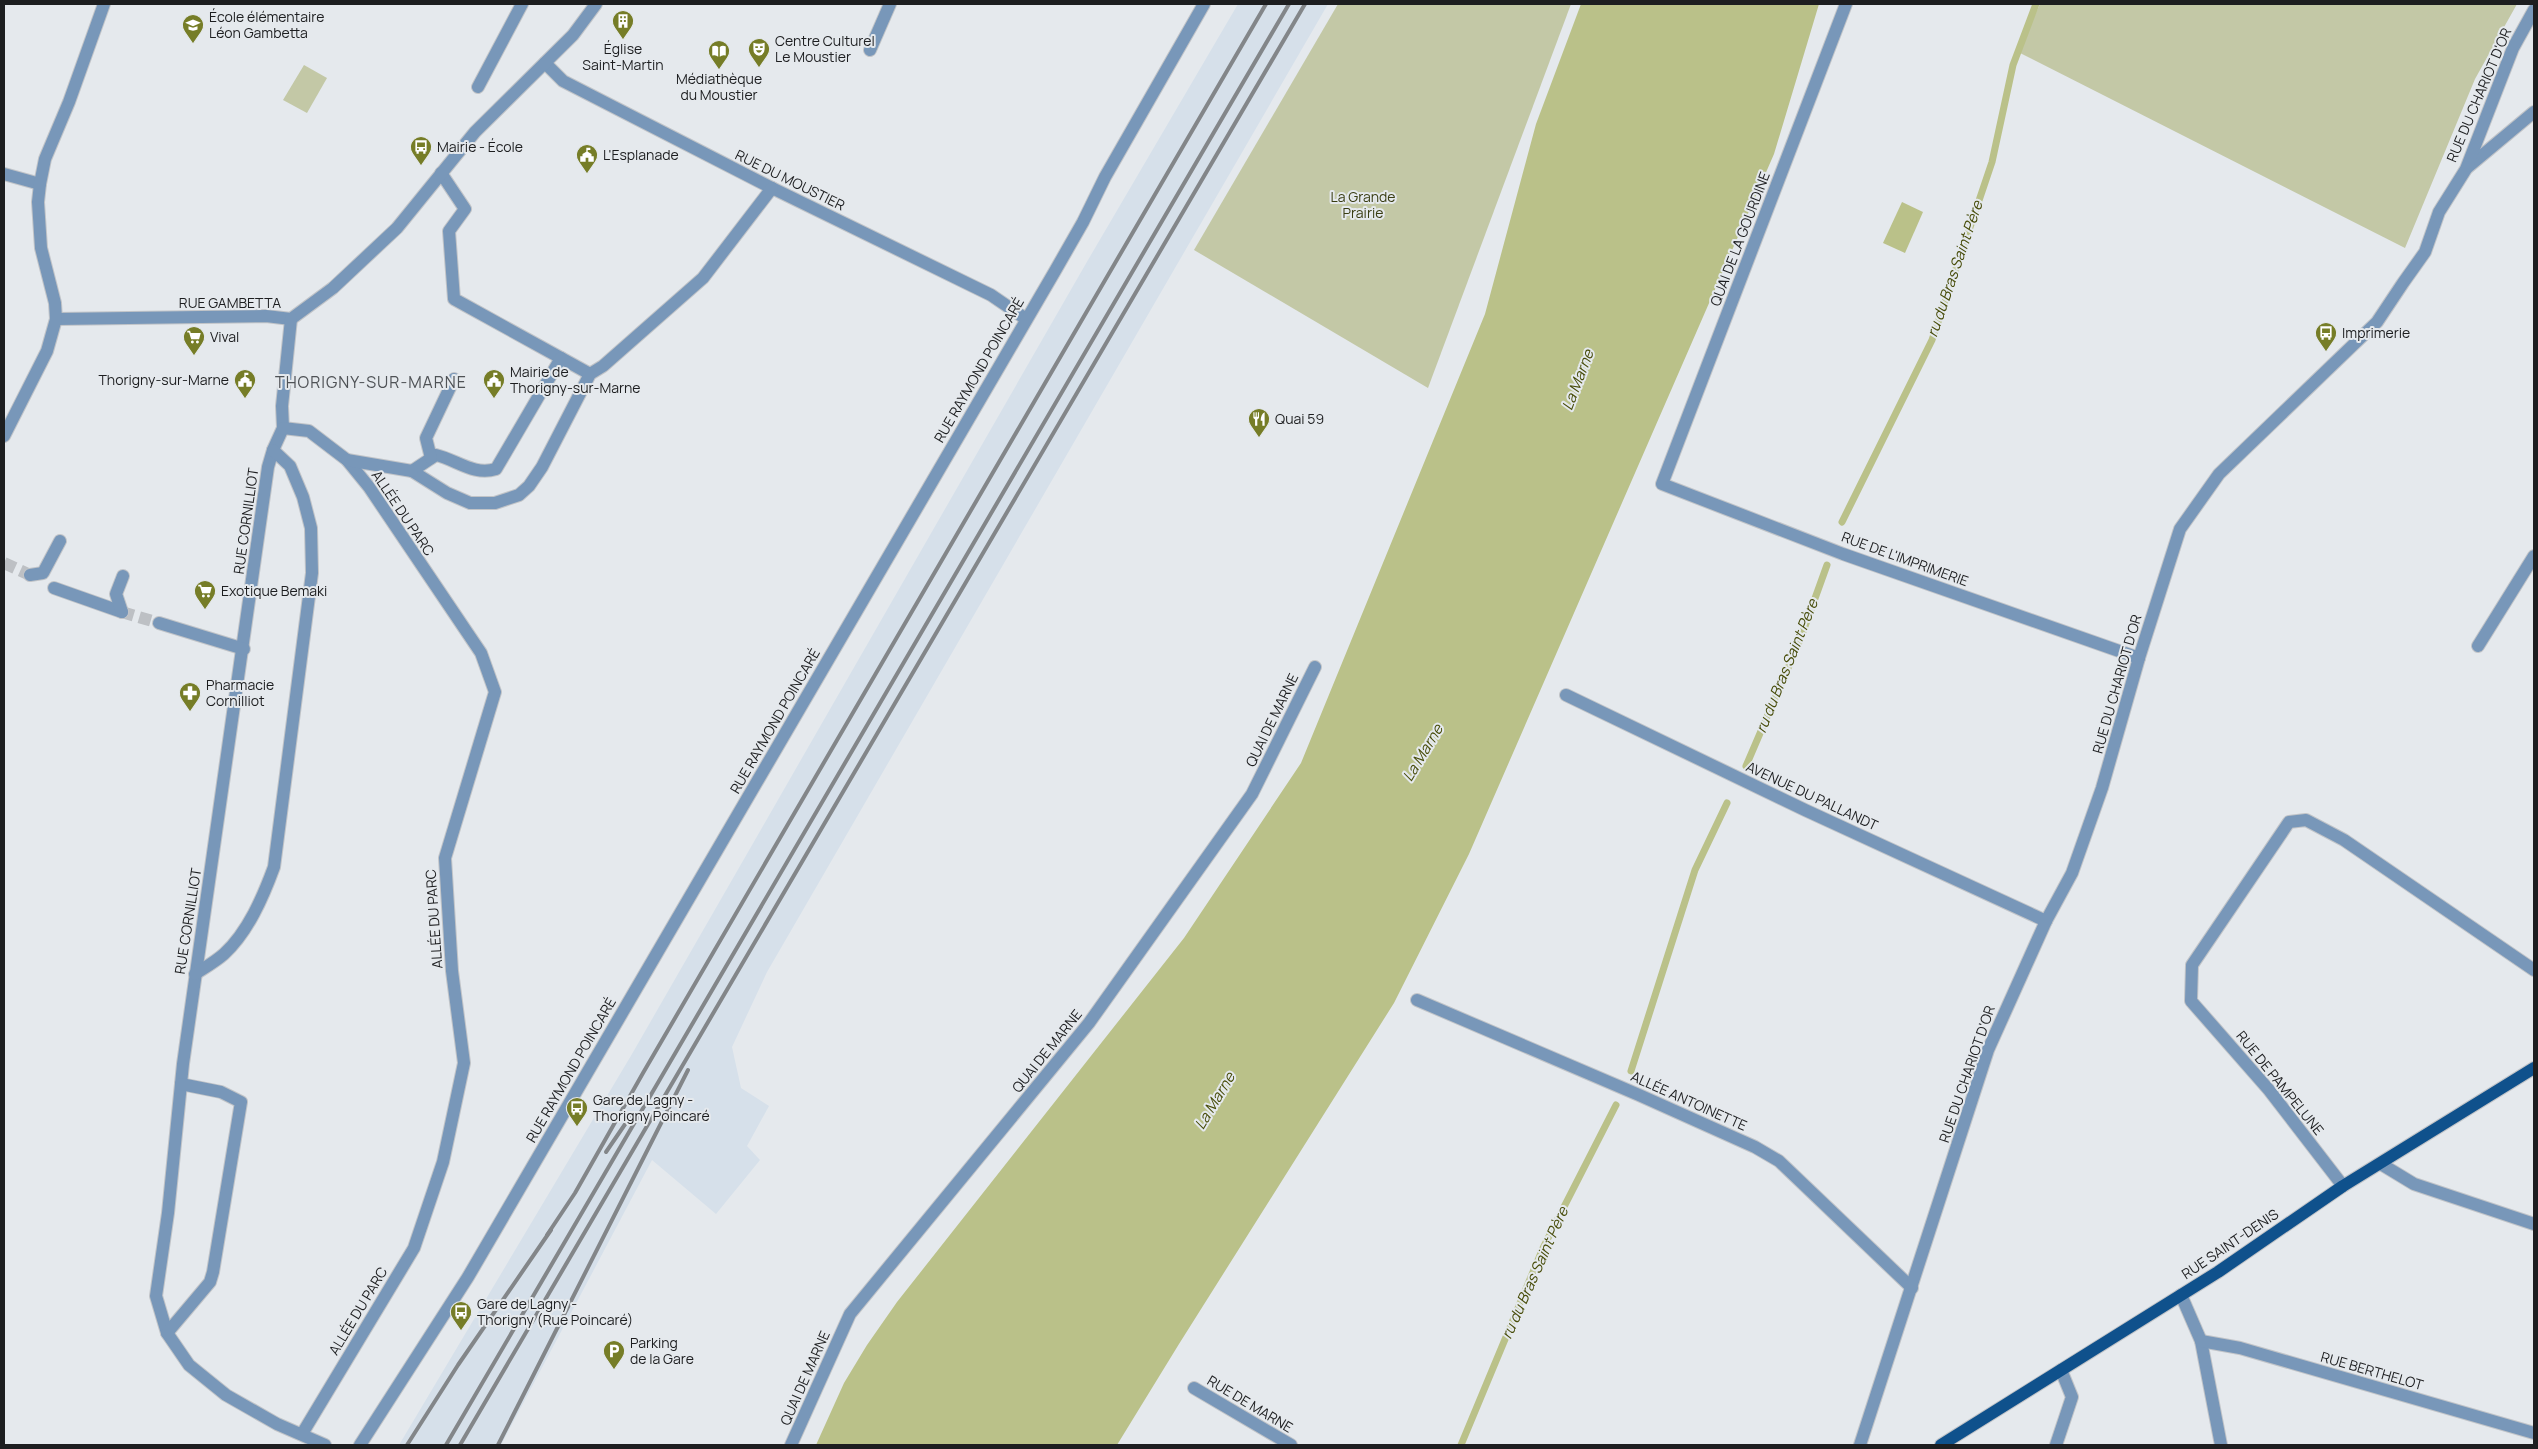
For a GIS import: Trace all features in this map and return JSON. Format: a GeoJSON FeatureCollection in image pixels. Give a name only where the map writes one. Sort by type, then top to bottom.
{"type":"FeatureCollection","features":[{"type":"Feature","properties":{"kind":"main road","name":"RUE SAINT-DENIS"},"geometry":{"type":"LineString","coordinates":[[1942,1445],[2181,1295],[2343,1186],[2534,1068]]}},
{"type":"Feature","properties":{"kind":"street"},"geometry":{"type":"LineString","coordinates":[[4,436],[47,351],[56,319],[55,303],[41,248],[38,202],[40,184],[45,159],[69,102],[104,4]]}},
{"type":"Feature","properties":{"kind":"street"},"geometry":{"type":"LineString","coordinates":[[478,87],[522,4]]}},
{"type":"Feature","properties":{"kind":"street","name":"RUE GAMBETTA"},"geometry":{"type":"LineString","coordinates":[[56,319],[266,316],[291,319],[333,288],[397,228],[476,132],[582,24],[596,4]]}},
{"type":"Feature","properties":{"kind":"street"},"geometry":{"type":"LineString","coordinates":[[870,50],[890,4]]}},
{"type":"Feature","properties":{"kind":"street","name":"RUE RAYMOND POINCARÉ"},"geometry":{"type":"LineString","coordinates":[[360,1445],[468,1277],[1083,222],[1105,177],[1204,4]]}},
{"type":"Feature","properties":{"kind":"street","name":"QUAI DE LA GOURDINE"},"geometry":{"type":"LineString","coordinates":[[1662,484],[1846,4]]}},
{"type":"Feature","properties":{"kind":"street","name":"RUE DU CHARIOT D'OR"},"geometry":{"type":"LineString","coordinates":[[1860,1445],[1988,1050],[2046,921],[2072,873],[2102,788],[2139,658],[2180,529],[2219,474],[2377,322],[2425,252],[2439,212],[2466,169],[2512,48],[2534,10]]}},
{"type":"Feature","properties":{"kind":"street","name":"RUE DU MOUSTIER"},"geometry":{"type":"LineString","coordinates":[[545,63],[563,81],[772,188],[991,295],[1026,319]]}},
{"type":"Feature","properties":{"kind":"street"},"geometry":{"type":"LineString","coordinates":[[2466,169],[2534,112]]}},
{"type":"Feature","properties":{"kind":"street"},"geometry":{"type":"LineString","coordinates":[[441,173],[465,209],[449,231],[454,299],[590,374]]}},
{"type":"Feature","properties":{"kind":"street"},"geometry":{"type":"LineString","coordinates":[[4,174],[40,184]]}},
{"type":"Feature","properties":{"kind":"street"},"geometry":{"type":"LineString","coordinates":[[347,460],[412,471],[447,493],[470,503],[495,503],[519,495],[529,486],[542,466],[590,374],[603,366],[704,278],[772,188]]}},
{"type":"Feature","properties":{"kind":"street","name":"RUE CORNILLIOT"},"geometry":{"type":"LineString","coordinates":[[291,319],[282,406],[283,428],[268,467],[244,649],[195,974],[156,1296],[167,1334],[189,1366],[226,1395],[277,1424],[325,1445]]}},
{"type":"Feature","properties":{"kind":"street"},"geometry":{"type":"LineString","coordinates":[[412,471],[436,455],[448,458],[474,470],[488,472],[496,469],[562,358]]}},
{"type":"Feature","properties":{"kind":"street"},"geometry":{"type":"LineString","coordinates":[[431,458],[426,438],[454,379]]}},
{"type":"Feature","properties":{"kind":"street","name":"ALLÉE DU PARC"},"geometry":{"type":"LineString","coordinates":[[283,428],[309,431],[347,460],[369,487],[480,654],[495,692],[445,858],[452,971],[464,1063],[443,1162],[414,1248],[302,1434]]}},
{"type":"Feature","properties":{"kind":"street"},"geometry":{"type":"LineString","coordinates":[[195,974],[224,954],[247,924],[265,890],[274,867],[312,573],[311,528],[303,497],[290,466],[273,450]]}},
{"type":"Feature","properties":{"kind":"street","name":"RUE DE L'IMPRIMERIE"},"geometry":{"type":"LineString","coordinates":[[1662,484],[1843,554],[2139,658]]}},
{"type":"Feature","properties":{"kind":"street"},"geometry":{"type":"LineString","coordinates":[[60,541],[43,573],[30,575],[50,585],[118,610]]}},
{"type":"Feature","properties":{"kind":"street"},"geometry":{"type":"LineString","coordinates":[[2478,646],[2534,556]]}},
{"type":"Feature","properties":{"kind":"street"},"geometry":{"type":"LineString","coordinates":[[118,610],[116,594],[123,576]]}},
{"type":"Feature","properties":{"kind":"street"},"geometry":{"type":"LineString","coordinates":[[97,598],[110,603],[118,610]]}},
{"type":"Feature","properties":{"kind":"street"},"geometry":{"type":"LineString","coordinates":[[159,623],[244,649]]}},
{"type":"Feature","properties":{"kind":"street","name":"QUAI DE MARNE"},"geometry":{"type":"LineString","coordinates":[[791,1445],[850,1314],[1089,1023],[1252,794],[1315,667]]}},
{"type":"Feature","properties":{"kind":"street","name":"AVENUE DU PALLANDT"},"geometry":{"type":"LineString","coordinates":[[1566,695],[1805,810],[2046,921]]}},
{"type":"Feature","properties":{"kind":"street","name":"RUE DE PAMPELUNE"},"geometry":{"type":"LineString","coordinates":[[2343,1186],[2269,1090],[2191,1001],[2192,965],[2289,822],[2306,820],[2344,840],[2534,970]]}},
{"type":"Feature","properties":{"kind":"street","name":"ALLÉE ANTOINETTE"},"geometry":{"type":"LineString","coordinates":[[1417,1000],[1755,1147],[1779,1161],[1912,1288]]}},
{"type":"Feature","properties":{"kind":"street"},"geometry":{"type":"LineString","coordinates":[[167,1334],[210,1282],[241,1102],[221,1092],[181,1084]]}},
{"type":"Feature","properties":{"kind":"street"},"geometry":{"type":"LineString","coordinates":[[2381,1164],[2414,1184],[2534,1224]]}},
{"type":"Feature","properties":{"kind":"street"},"geometry":{"type":"LineString","coordinates":[[2181,1295],[2201,1341],[2221,1445]]}},
{"type":"Feature","properties":{"kind":"street","name":"RUE BERTHELOT"},"geometry":{"type":"LineString","coordinates":[[2201,1341],[2240,1348],[2534,1433]]}},
{"type":"Feature","properties":{"kind":"street"},"geometry":{"type":"LineString","coordinates":[[2056,1445],[2072,1397],[2061,1370]]}},
{"type":"Feature","properties":{"kind":"street","name":"RUE DE MARNE"},"geometry":{"type":"LineString","coordinates":[[1194,1388],[1291,1445]]}},
{"type":"Feature","properties":{"kind":"shaded area"},"geometry":{"type":"Polygon","coordinates":[[[1238,4],[1328,4],[767,972],[732,1047],[741,1088],[769,1106],[747,1146],[760,1160],[716,1214],[652,1160],[501,1445],[399,1445],[632,1054],[1088,260],[1238,4]]]}},
{"type":"Feature","properties":{"kind":"green space","name":"La Grande Prairie"},"geometry":{"type":"Polygon","coordinates":[[[1338,4],[1571,4],[1428,388],[1194,250],[1338,4]]]}},
{"type":"Feature","properties":{"kind":"green space"},"geometry":{"type":"Polygon","coordinates":[[[2040,4],[2517,4],[2475,79],[2405,248],[2018,52],[2040,4]]]}},
{"type":"Feature","properties":{"kind":"green space"},"geometry":{"type":"Polygon","coordinates":[[[304,65],[327,78],[307,113],[283,100],[304,65]]]}},
{"type":"Feature","properties":{"kind":"water","name":"La Marne"},"geometry":{"type":"Polygon","coordinates":[[[1581,4],[1819,4],[1774,154],[1469,854],[1394,1003],[1117,1445],[816,1445],[844,1383],[867,1345],[897,1302],[1184,938],[1301,763],[1485,314],[1536,124],[1581,4]]]}},
{"type":"Feature","properties":{"kind":"water"},"geometry":{"type":"Polygon","coordinates":[[[1902,202],[1923,212],[1905,253],[1883,243],[1902,202]]]}},
{"type":"Feature","properties":{"kind":"waterway","name":"ru du Bras Saint Père"},"geometry":{"type":"LineString","coordinates":[[1842,522],[1932,340],[1992,162],[2013,65],[2036,4]]}},
{"type":"Feature","properties":{"kind":"waterway","name":"ru du Bras Saint Père"},"geometry":{"type":"LineString","coordinates":[[1746,766],[1800,640],[1827,565]]}},
{"type":"Feature","properties":{"kind":"waterway","name":"ru du Bras Saint Père"},"geometry":{"type":"LineString","coordinates":[[1631,1071],[1695,870],[1727,803]]}},
{"type":"Feature","properties":{"kind":"waterway","name":"ru du Bras Saint Père"},"geometry":{"type":"LineString","coordinates":[[1461,1445],[1543,1248],[1616,1105]]}},
{"type":"Feature","properties":{"kind":"tunnel"},"geometry":{"type":"LineString","coordinates":[[4,563],[30,575]]}},
{"type":"Feature","properties":{"kind":"tunnel"},"geometry":{"type":"LineString","coordinates":[[122,612],[159,623]]}},
{"type":"Feature","properties":{"kind":"railway"},"geometry":{"type":"LineString","coordinates":[[547,1235],[575,1193],[643,1073],[1266,4]]}},
{"type":"Feature","properties":{"kind":"railway"},"geometry":{"type":"LineString","coordinates":[[446,1445],[1289,4]]}},
{"type":"Feature","properties":{"kind":"railway"},"geometry":{"type":"LineString","coordinates":[[460,1445],[1305,4]]}},
{"type":"Feature","properties":{"kind":"railway"},"geometry":{"type":"LineString","coordinates":[[498,1445],[688,1070]]}},
{"type":"Feature","properties":{"kind":"railway"},"geometry":{"type":"LineString","coordinates":[[606,1152],[630,1117]]}},
{"type":"Feature","properties":{"kind":"railway"},"geometry":{"type":"LineString","coordinates":[[407,1445],[458,1365],[551,1230]]}},
{"type":"Feature","properties":{"kind":"place","name":"Église Saint-Martin"},"geometry":{"type":"Point","coordinates":[623,40]}},
{"type":"Feature","properties":{"kind":"place","name":"École élémentaire Léon Gambetta"},"geometry":{"type":"Point","coordinates":[193,44]}},
{"type":"Feature","properties":{"kind":"place","name":"Centre Culturel Le Moustier"},"geometry":{"type":"Point","coordinates":[759,68]}},
{"type":"Feature","properties":{"kind":"place","name":"Médiathèque du Moustier"},"geometry":{"type":"Point","coordinates":[719,70]}},
{"type":"Feature","properties":{"kind":"place","name":"Mairie - École"},"geometry":{"type":"Point","coordinates":[421,166]}},
{"type":"Feature","properties":{"kind":"place","name":"L'Esplanade"},"geometry":{"type":"Point","coordinates":[587,174]}},
{"type":"Feature","properties":{"kind":"place","name":"Imprimerie"},"geometry":{"type":"Point","coordinates":[2326,352]}},
{"type":"Feature","properties":{"kind":"place","name":"Vival"},"geometry":{"type":"Point","coordinates":[194,356]}},
{"type":"Feature","properties":{"kind":"place","name":"Thorigny-sur-Marne"},"geometry":{"type":"Point","coordinates":[245,399]}},
{"type":"Feature","properties":{"kind":"place","name":"Mairie de Thorigny-sur-Marne"},"geometry":{"type":"Point","coordinates":[494,399]}},
{"type":"Feature","properties":{"kind":"place","name":"Quai 59"},"geometry":{"type":"Point","coordinates":[1259,438]}},
{"type":"Feature","properties":{"kind":"place","name":"Exotique Bemaki"},"geometry":{"type":"Point","coordinates":[205,610]}},
{"type":"Feature","properties":{"kind":"place","name":"Pharmacie Cornilliot"},"geometry":{"type":"Point","coordinates":[190,712]}},
{"type":"Feature","properties":{"kind":"place","name":"Gare de Lagny - Thorigny Poincaré"},"geometry":{"type":"Point","coordinates":[577,1127]}},
{"type":"Feature","properties":{"kind":"place","name":"Gare de Lagny - Thorigny (Rue Poincaré)"},"geometry":{"type":"Point","coordinates":[461,1331]}},
{"type":"Feature","properties":{"kind":"place","name":"Parking de la Gare"},"geometry":{"type":"Point","coordinates":[614,1370]}},
{"type":"Feature","properties":{"kind":"district","name":"THORIGNY-SUR-MARNE"},"geometry":{"type":"Point","coordinates":[371,382]}}]}
